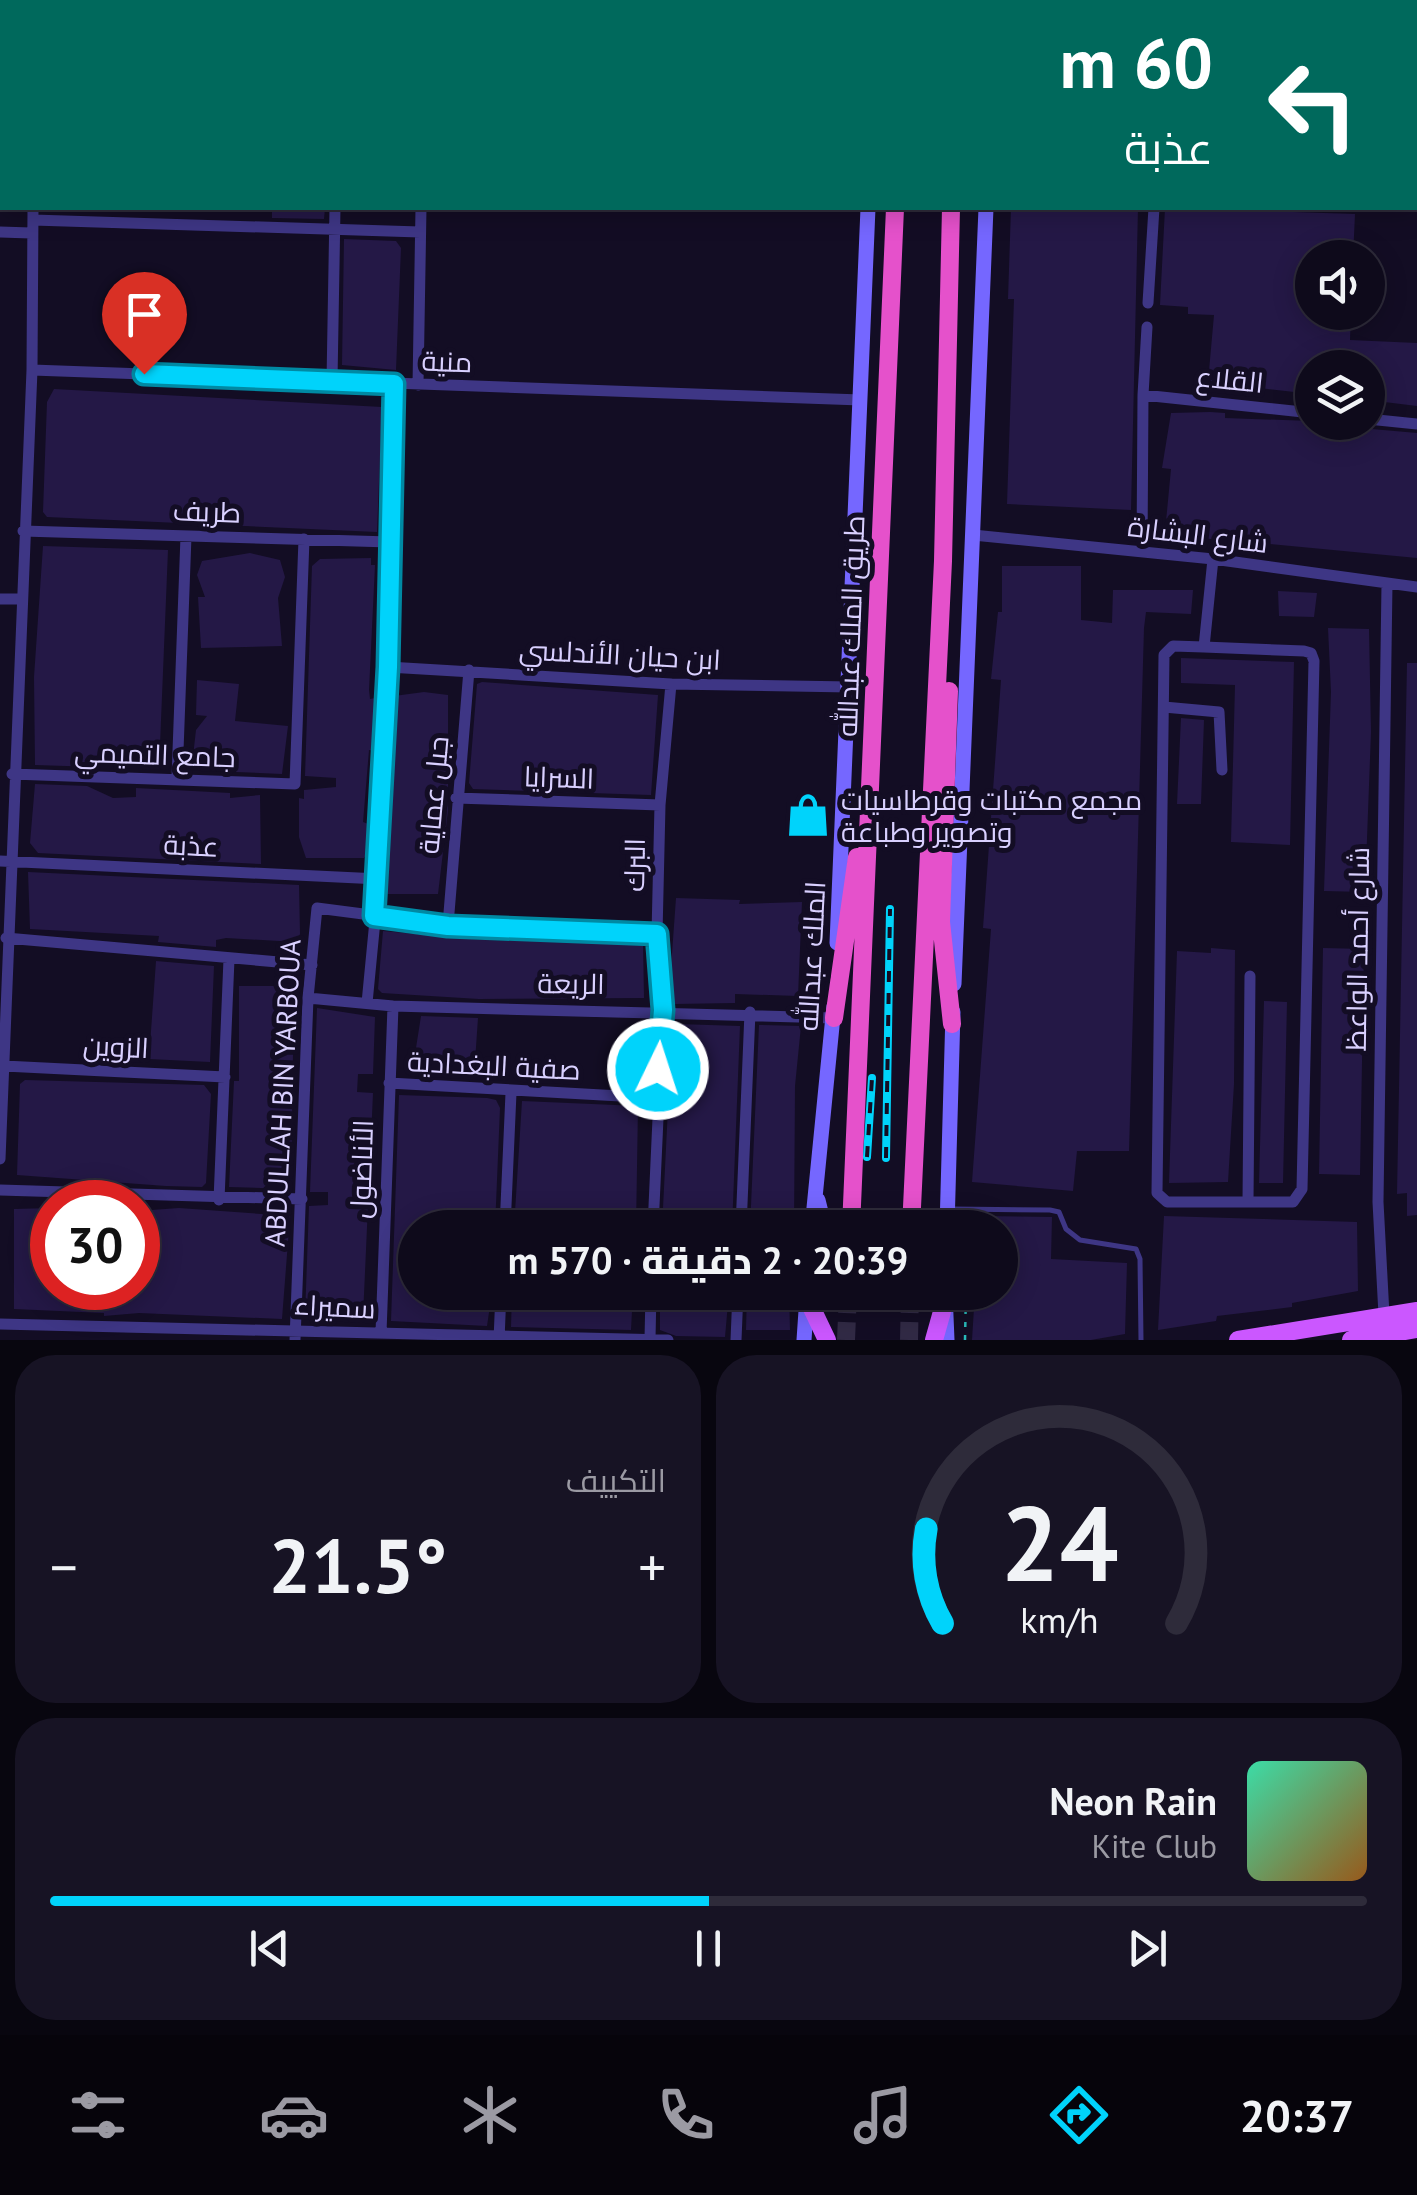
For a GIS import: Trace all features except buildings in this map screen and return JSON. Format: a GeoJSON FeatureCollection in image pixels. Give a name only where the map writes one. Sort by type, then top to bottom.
{"type":"FeatureCollection","features":[{"type":"Feature","properties":{"kind":"highway","name":"طريق الملك عبدالله"},"geometry":{"type":"LineString","coordinates":[[852,1210],[895,210]]}},
{"type":"Feature","properties":{"kind":"highway"},"geometry":{"type":"LineString","coordinates":[[913,1210],[943,561],[951,210]]}},
{"type":"Feature","properties":{"kind":"highway"},"geometry":{"type":"LineString","coordinates":[[834,1018],[856,867],[869,630],[881,553]]}},
{"type":"Feature","properties":{"kind":"highway"},"geometry":{"type":"LineString","coordinates":[[943,561],[951,623],[941,922],[952,1024]]}},
{"type":"Feature","properties":{"kind":"main road","name":"الملك عبدالله"},"geometry":{"type":"LineString","coordinates":[[813,1210],[834,1018],[868,210]]}},
{"type":"Feature","properties":{"kind":"main road"},"geometry":{"type":"LineString","coordinates":[[948,1209],[952,1024],[986,210]]}},
{"type":"Feature","properties":{"kind":"main road"},"geometry":{"type":"LineString","coordinates":[[815,1187],[821,1210]]}},
{"type":"Feature","properties":{"kind":"main road"},"geometry":{"type":"LineString","coordinates":[[804,1340],[806,1310]]}},
{"type":"Feature","properties":{"kind":"main road"},"geometry":{"type":"LineString","coordinates":[[814,1310],[827,1340]]}},
{"type":"Feature","properties":{"kind":"main road"},"geometry":{"type":"LineString","coordinates":[[934,1340],[942,1310]]}},
{"type":"Feature","properties":{"kind":"main road"},"geometry":{"type":"LineString","coordinates":[[946,1310],[947,1340]]}},
{"type":"Feature","properties":{"kind":"main road"},"geometry":{"type":"LineString","coordinates":[[1238,1340],[1417,1310]]}},
{"type":"Feature","properties":{"kind":"main road"},"geometry":{"type":"LineString","coordinates":[[1351,1340],[1417,1329]]}},
{"type":"Feature","properties":{"kind":"street"},"geometry":{"type":"LineString","coordinates":[[332,381],[335,210]]}},
{"type":"Feature","properties":{"kind":"street"},"geometry":{"type":"LineString","coordinates":[[418,385],[420,210]]}},
{"type":"Feature","properties":{"kind":"street"},"geometry":{"type":"LineString","coordinates":[[1148,303],[1154,210]]}},
{"type":"Feature","properties":{"kind":"street"},"geometry":{"type":"LineString","coordinates":[[0,1159],[5,861],[32,370],[33,214],[420,232]]}},
{"type":"Feature","properties":{"kind":"street"},"geometry":{"type":"LineString","coordinates":[[0,232],[31,234]]}},
{"type":"Feature","properties":{"kind":"street"},"geometry":{"type":"LineString","coordinates":[[1142,552],[1146,327]]}},
{"type":"Feature","properties":{"kind":"street","name":"منية"},"geometry":{"type":"LineString","coordinates":[[32,370],[861,400]]}},
{"type":"Feature","properties":{"kind":"street"},"geometry":{"type":"LineString","coordinates":[[366,1003],[379,879],[394,384]]}},
{"type":"Feature","properties":{"kind":"street","name":"القلاع"},"geometry":{"type":"LineString","coordinates":[[1142,395],[1295,411]]}},
{"type":"Feature","properties":{"kind":"street"},"geometry":{"type":"LineString","coordinates":[[1385,421],[1417,424]]}},
{"type":"Feature","properties":{"kind":"street","name":"طريف"},"geometry":{"type":"LineString","coordinates":[[23,531],[390,542]]}},
{"type":"Feature","properties":{"kind":"street","name":"شارع البشارة"},"geometry":{"type":"LineString","coordinates":[[973,535],[1213,559],[1417,587]]}},
{"type":"Feature","properties":{"kind":"street"},"geometry":{"type":"LineString","coordinates":[[177,778],[186,536]]}},
{"type":"Feature","properties":{"kind":"street","name":"جامع التميمي"},"geometry":{"type":"LineString","coordinates":[[12,774],[296,784],[304,540]]}},
{"type":"Feature","properties":{"kind":"street"},"geometry":{"type":"LineString","coordinates":[[1204,647],[1213,559]]}},
{"type":"Feature","properties":{"kind":"street","name":"شارع أحمد الواعظ"},"geometry":{"type":"LineString","coordinates":[[1384,1315],[1378,1202],[1387,584]]}},
{"type":"Feature","properties":{"kind":"street"},"geometry":{"type":"LineString","coordinates":[[0,598],[20,599]]}},
{"type":"Feature","properties":{"kind":"street"},"geometry":{"type":"LineString","coordinates":[[1204,647],[1304,651],[1312,653],[1314,661],[1302,1189],[1293,1202],[1168,1202],[1157,1192],[1168,648],[1204,647]]}},
{"type":"Feature","properties":{"kind":"street","name":"ابن حيان الأندلسي"},"geometry":{"type":"LineString","coordinates":[[388,667],[671,684],[850,687]]}},
{"type":"Feature","properties":{"kind":"street","name":"جبل عماية"},"geometry":{"type":"LineString","coordinates":[[448,926],[469,670]]}},
{"type":"Feature","properties":{"kind":"street","name":"البرك"},"geometry":{"type":"LineString","coordinates":[[653,1210],[663,1010],[657,934],[660,805],[671,684]]}},
{"type":"Feature","properties":{"kind":"street"},"geometry":{"type":"LineString","coordinates":[[1164,708],[1218,712],[1222,770]]}},
{"type":"Feature","properties":{"kind":"street","name":"السرايا"},"geometry":{"type":"LineString","coordinates":[[456,798],[660,805]]}},
{"type":"Feature","properties":{"kind":"street","name":"عذبة"},"geometry":{"type":"LineString","coordinates":[[5,861],[379,879]]}},
{"type":"Feature","properties":{"kind":"street","name":"ABDULLAH BIN YARBOUA"},"geometry":{"type":"LineString","coordinates":[[295,1334],[308,998],[317,908],[374,916]]}},
{"type":"Feature","properties":{"kind":"street"},"geometry":{"type":"LineString","coordinates":[[374,916],[448,926],[657,934]]}},
{"type":"Feature","properties":{"kind":"street"},"geometry":{"type":"LineString","coordinates":[[6,938],[312,965]]}},
{"type":"Feature","properties":{"kind":"street"},"geometry":{"type":"LineString","coordinates":[[219,1200],[229,959]]}},
{"type":"Feature","properties":{"kind":"street"},"geometry":{"type":"LineString","coordinates":[[1248,1202],[1250,976]]}},
{"type":"Feature","properties":{"kind":"street","name":"الريعة"},"geometry":{"type":"LineString","coordinates":[[308,998],[393,1006],[750,1012],[834,1018]]}},
{"type":"Feature","properties":{"kind":"street","name":"الأناضول"},"geometry":{"type":"LineString","coordinates":[[380,1333],[393,1006]]}},
{"type":"Feature","properties":{"kind":"street"},"geometry":{"type":"LineString","coordinates":[[742,1210],[750,1012]]}},
{"type":"Feature","properties":{"kind":"street","name":"الزوين"},"geometry":{"type":"LineString","coordinates":[[4,1066],[226,1076]]}},
{"type":"Feature","properties":{"kind":"street","name":"صفية البغدادية"},"geometry":{"type":"LineString","coordinates":[[389,1083],[512,1093],[656,1098]]}},
{"type":"Feature","properties":{"kind":"street"},"geometry":{"type":"LineString","coordinates":[[505,1210],[512,1093]]}},
{"type":"Feature","properties":{"kind":"street"},"geometry":{"type":"LineString","coordinates":[[0,1190],[219,1200],[302,1199]]}},
{"type":"Feature","properties":{"kind":"street"},"geometry":{"type":"LineString","coordinates":[[499,1338],[500,1310]]}},
{"type":"Feature","properties":{"kind":"street"},"geometry":{"type":"LineString","coordinates":[[650,1339],[651,1310]]}},
{"type":"Feature","properties":{"kind":"street"},"geometry":{"type":"LineString","coordinates":[[736,1340],[737,1310]]}},
{"type":"Feature","properties":{"kind":"street","name":"سميراء"},"geometry":{"type":"LineString","coordinates":[[0,1324],[668,1340]]}},
{"type":"Feature","properties":{"kind":"lane"},"geometry":{"type":"LineString","coordinates":[[948,1209],[1050,1210],[1059,1212],[1066,1229],[1080,1240],[1136,1249],[1140,1259],[1141,1340]]}},
{"type":"Feature","properties":{"kind":"path"},"geometry":{"type":"LineString","coordinates":[[965,1340],[966,1310]]}},
{"type":"Feature","properties":{"kind":"tunnel"},"geometry":{"type":"LineString","coordinates":[[846,1340],[847,1310]]}},
{"type":"Feature","properties":{"kind":"tunnel"},"geometry":{"type":"LineString","coordinates":[[909,1340],[910,1310]]}},
{"type":"Feature","properties":{"kind":"railway"},"geometry":{"type":"LineString","coordinates":[[886,1158],[890,909]]}},
{"type":"Feature","properties":{"kind":"railway"},"geometry":{"type":"LineString","coordinates":[[867,1157],[872,1078]]}},
{"type":"Feature","properties":{"kind":"place","name":"مجمع مكتبات وقرطاسيات وتصوير وطباعة"},"geometry":{"type":"Point","coordinates":[808,815]}},
{"type":"Feature","properties":{"kind":"route"},"geometry":{"type":"LineString","coordinates":[[144,374],[394,384],[388,667],[374,916],[448,926],[657,934],[663,1010],[658,1069]]}}]}
